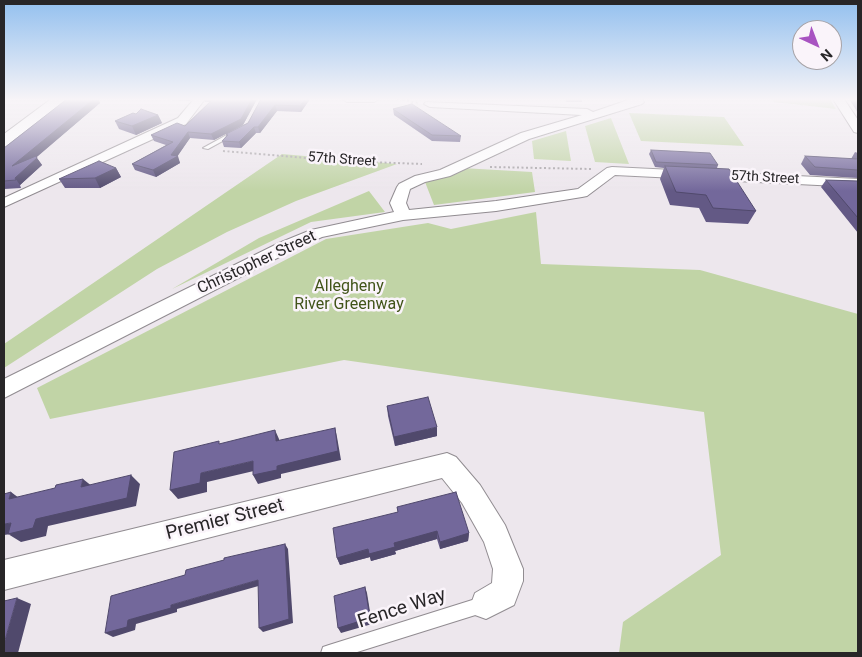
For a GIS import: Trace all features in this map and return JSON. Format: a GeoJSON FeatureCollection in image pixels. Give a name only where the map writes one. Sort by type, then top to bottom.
{"type":"FeatureCollection","features":[{"type":"Feature","properties":{"kind":"street"},"geometry":{"type":"LineString","coordinates":[[4,142],[20,130]]}},
{"type":"Feature","properties":{"kind":"street"},"geometry":{"type":"LineString","coordinates":[[4,203],[165,130]]}},
{"type":"Feature","properties":{"kind":"street"},"geometry":{"type":"LineString","coordinates":[[403,215],[398,203],[404,187],[445,173],[526,136],[548,130]]}},
{"type":"Feature","properties":{"kind":"street","name":"Christopher Street"},"geometry":{"type":"LineString","coordinates":[[4,389],[317,233],[403,215],[496,206],[582,193],[612,171]]}},
{"type":"Feature","properties":{"kind":"street","name":"57th Street"},"geometry":{"type":"LineString","coordinates":[[612,171],[858,183]]}},
{"type":"Feature","properties":{"kind":"street","name":"Premier Street"},"geometry":{"type":"LineString","coordinates":[[4,575],[447,465],[471,494],[495,535],[508,569],[508,581],[503,594],[486,604]]}},
{"type":"Feature","properties":{"kind":"lane"},"geometry":{"type":"LineString","coordinates":[[206,148],[241,130]]}},
{"type":"Feature","properties":{"kind":"lane","name":"Fence Way"},"geometry":{"type":"LineString","coordinates":[[329,653],[486,604]]}},
{"type":"Feature","properties":{"kind":"path","name":"57th Street"},"geometry":{"type":"LineString","coordinates":[[230,152],[343,161],[426,165]]}},
{"type":"Feature","properties":{"kind":"path"},"geometry":{"type":"LineString","coordinates":[[482,167],[595,169]]}},
{"type":"Feature","properties":{"kind":"green space"},"geometry":{"type":"Polygon","coordinates":[[[586,130],[616,130],[629,164],[595,162],[586,130]]]}},
{"type":"Feature","properties":{"kind":"green space"},"geometry":{"type":"Polygon","coordinates":[[[636,130],[733,130],[744,146],[641,141],[636,130]]]}},
{"type":"Feature","properties":{"kind":"green space"},"geometry":{"type":"Polygon","coordinates":[[[566,131],[571,161],[534,159],[532,141],[566,131]]]}},
{"type":"Feature","properties":{"kind":"green space"},"geometry":{"type":"Polygon","coordinates":[[[282,154],[397,164],[296,201],[227,232],[157,269],[4,368],[4,344],[282,154]]]}},
{"type":"Feature","properties":{"kind":"green space"},"geometry":{"type":"Polygon","coordinates":[[[462,168],[532,172],[535,192],[434,205],[425,182],[462,168]]]}},
{"type":"Feature","properties":{"kind":"green space","name":"Allegheny River Greenway"},"geometry":{"type":"Polygon","coordinates":[[[369,191],[385,212],[311,222],[172,289],[259,238],[369,191]]]}},
{"type":"Feature","properties":{"kind":"green space"},"geometry":{"type":"Polygon","coordinates":[[[536,212],[541,264],[700,270],[858,314],[858,653],[619,653],[623,622],[721,555],[704,412],[344,360],[50,419],[37,388],[326,239],[428,223],[451,229],[536,212]]]}},
{"type":"Feature","properties":{"kind":"building"},"geometry":{"type":"Polygon","coordinates":[[[28,130],[56,130],[12,166],[36,156],[37,158],[15,178],[16,180],[4,181],[4,148],[28,130]]]}},
{"type":"Feature","properties":{"kind":"building"},"geometry":{"type":"Polygon","coordinates":[[[163,130],[220,130],[211,134],[188,132],[171,155],[178,156],[153,170],[132,164],[173,142],[151,135],[163,130]]]}},
{"type":"Feature","properties":{"kind":"building"},"geometry":{"type":"Polygon","coordinates":[[[235,130],[251,130],[239,142],[222,141],[228,135],[226,134],[235,130]]]}},
{"type":"Feature","properties":{"kind":"building"},"geometry":{"type":"Polygon","coordinates":[[[424,130],[451,130],[461,136],[432,135],[424,130]]]}},
{"type":"Feature","properties":{"kind":"building"},"geometry":{"type":"Polygon","coordinates":[[[651,150],[710,153],[718,165],[656,162],[651,150]]]}},
{"type":"Feature","properties":{"kind":"building"},"geometry":{"type":"Polygon","coordinates":[[[805,156],[858,159],[858,170],[815,167],[805,156]]]}},
{"type":"Feature","properties":{"kind":"building"},"geometry":{"type":"Polygon","coordinates":[[[99,161],[116,168],[95,178],[59,179],[99,161]]]}},
{"type":"Feature","properties":{"kind":"building"},"geometry":{"type":"Polygon","coordinates":[[[665,166],[729,169],[756,211],[713,208],[706,195],[676,192],[665,166]]]}},
{"type":"Feature","properties":{"kind":"building"},"geometry":{"type":"Polygon","coordinates":[[[826,180],[858,181],[858,218],[826,180]]]}},
{"type":"Feature","properties":{"kind":"building"},"geometry":{"type":"Polygon","coordinates":[[[428,397],[437,427],[394,437],[387,406],[428,397]]]}},
{"type":"Feature","properties":{"kind":"building"},"geometry":{"type":"Polygon","coordinates":[[[335,428],[338,451],[277,466],[277,470],[253,475],[253,461],[201,473],[200,483],[170,490],[174,452],[219,441],[219,444],[275,430],[276,441],[335,428]]]}},
{"type":"Feature","properties":{"kind":"building"},"geometry":{"type":"Polygon","coordinates":[[[131,475],[127,498],[36,519],[33,528],[8,534],[11,523],[4,524],[4,494],[11,492],[9,499],[83,479],[81,487],[131,475]]]}},
{"type":"Feature","properties":{"kind":"building"},"geometry":{"type":"Polygon","coordinates":[[[456,492],[469,533],[440,542],[437,531],[394,543],[395,547],[369,554],[368,549],[337,558],[333,528],[398,512],[397,507],[456,492]]]}},
{"type":"Feature","properties":{"kind":"building"},"geometry":{"type":"Polygon","coordinates":[[[285,544],[289,619],[259,628],[258,580],[171,605],[171,608],[128,620],[127,627],[105,633],[111,596],[185,575],[186,570],[224,560],[224,558],[285,544]]]}},
{"type":"Feature","properties":{"kind":"building"},"geometry":{"type":"Polygon","coordinates":[[[365,587],[370,618],[338,628],[334,596],[365,587]]]}},
{"type":"Feature","properties":{"kind":"building"},"geometry":{"type":"Polygon","coordinates":[[[17,598],[4,644],[4,601],[17,598]]]}}]}
